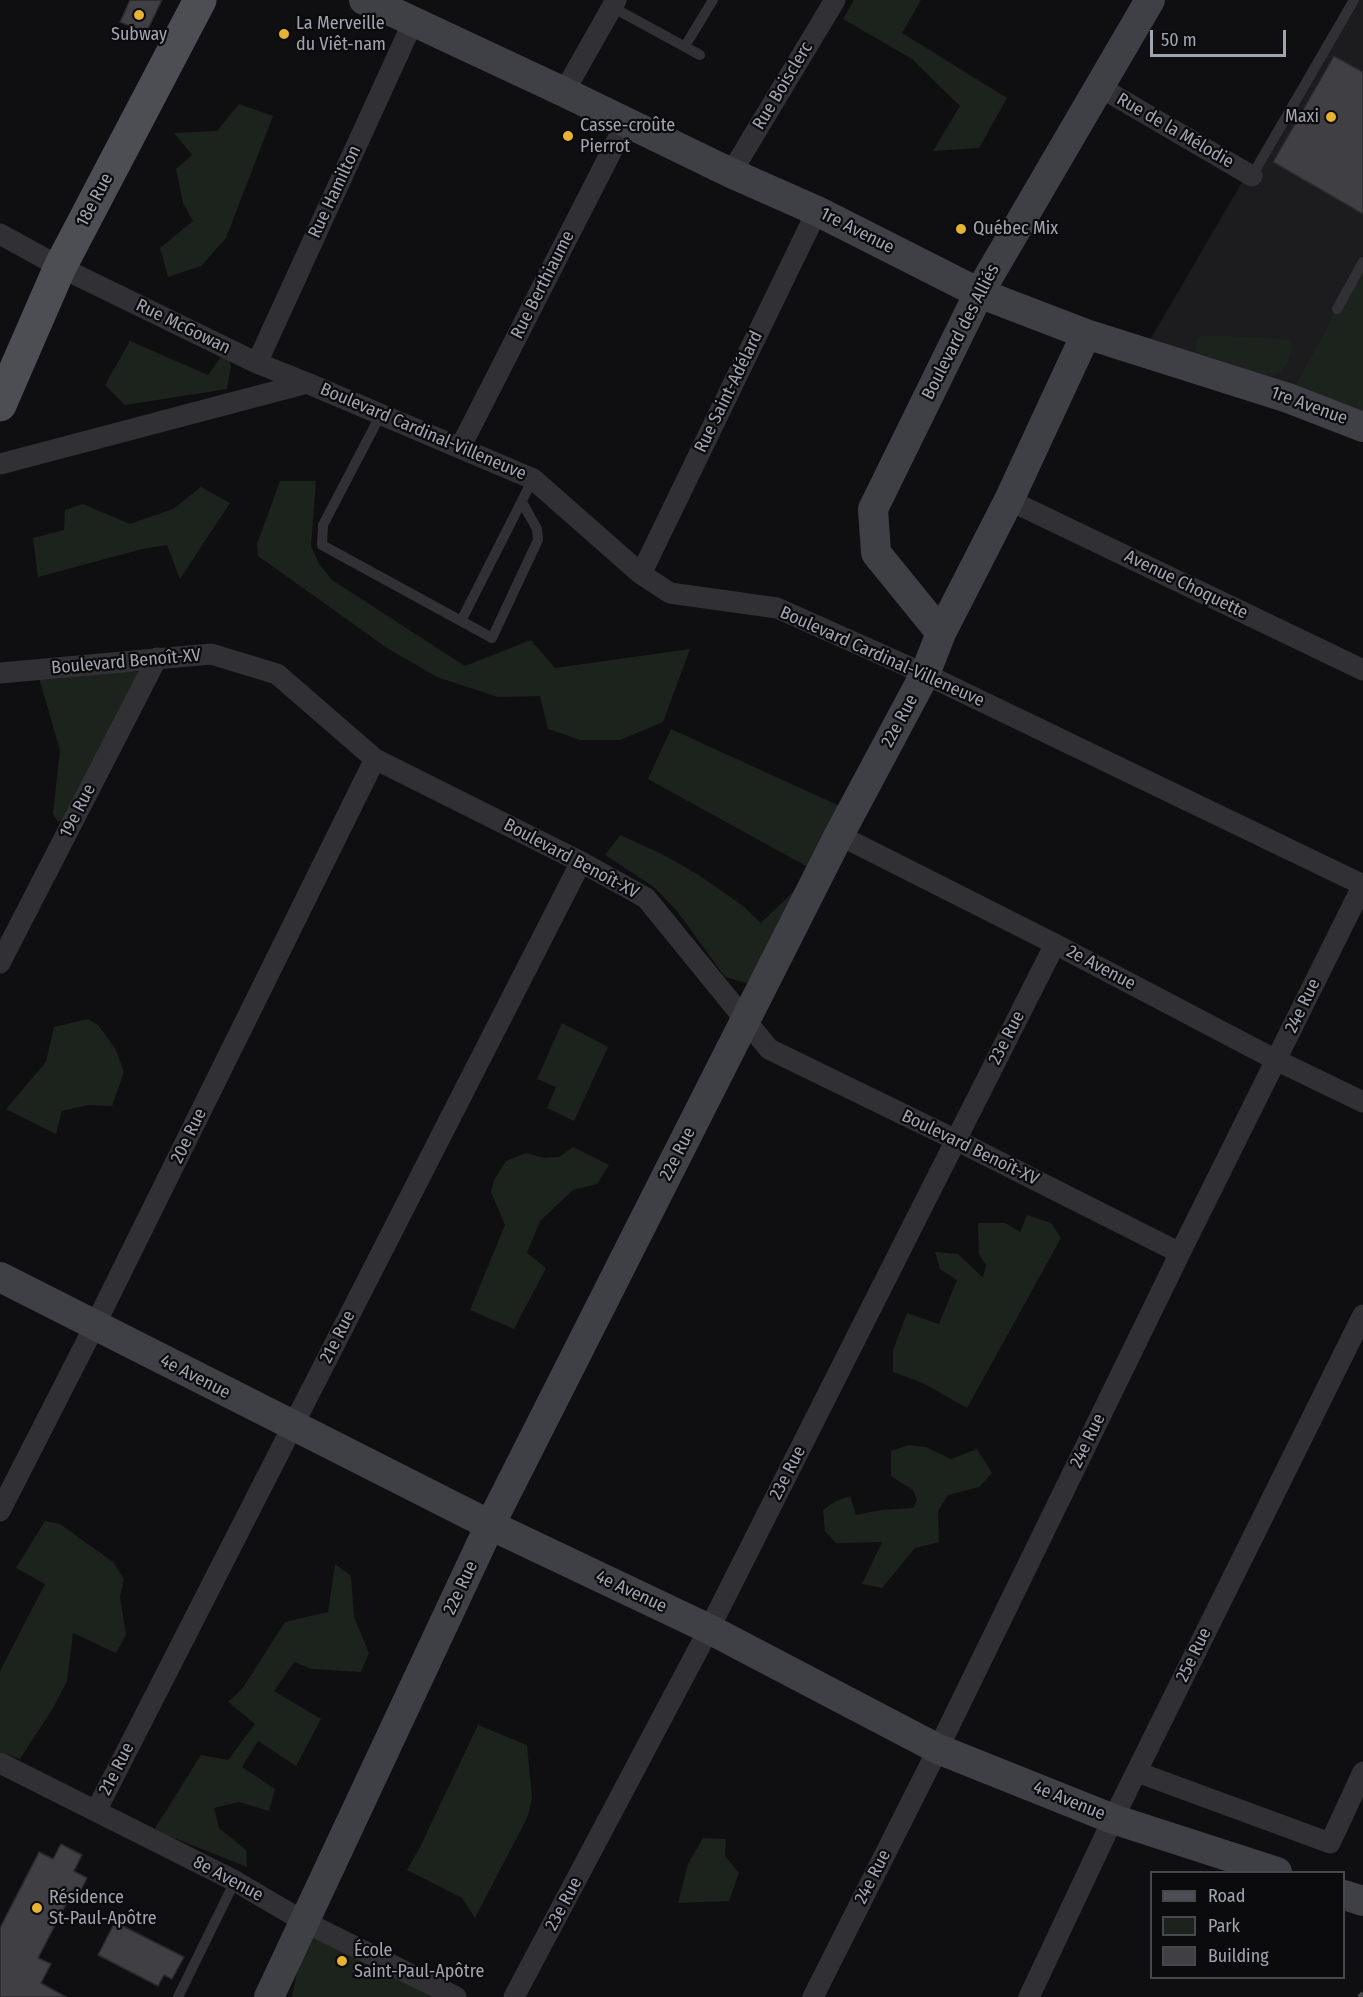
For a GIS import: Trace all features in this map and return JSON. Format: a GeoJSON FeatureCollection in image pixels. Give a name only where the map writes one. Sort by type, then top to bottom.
{"type":"FeatureCollection","features":[{"type":"Feature","properties":{"kind":"main road","name":"18e Rue"},"geometry":{"type":"LineString","coordinates":[[0,405],[60,267],[200,0]]}},
{"type":"Feature","properties":{"kind":"street","name":"1re Avenue"},"geometry":{"type":"LineString","coordinates":[[364,0],[404,11],[731,173],[817,211],[979,294],[1086,334],[1288,398],[1363,427]]}},
{"type":"Feature","properties":{"kind":"street","name":"Rue Boisclerc"},"geometry":{"type":"LineString","coordinates":[[731,173],[835,0]]}},
{"type":"Feature","properties":{"kind":"street","name":"Boulevard des Alliés"},"geometry":{"type":"LineString","coordinates":[[941,633],[876,553],[873,509],[979,294],[1150,0]]}},
{"type":"Feature","properties":{"kind":"street"},"geometry":{"type":"LineString","coordinates":[[564,92],[614,4]]}},
{"type":"Feature","properties":{"kind":"street","name":"Rue Hamilton"},"geometry":{"type":"LineString","coordinates":[[257,363],[404,11]]}},
{"type":"Feature","properties":{"kind":"street","name":"Rue de la Mélodie"},"geometry":{"type":"LineString","coordinates":[[1098,86],[1252,176]]}},
{"type":"Feature","properties":{"kind":"street","name":"Rue Berthiaume"},"geometry":{"type":"LineString","coordinates":[[460,448],[627,121]]}},
{"type":"Feature","properties":{"kind":"street","name":"Rue Saint-Adélard"},"geometry":{"type":"LineString","coordinates":[[641,573],[817,211]]}},
{"type":"Feature","properties":{"kind":"street"},"geometry":{"type":"LineString","coordinates":[[0,234],[60,267]]}},
{"type":"Feature","properties":{"kind":"street","name":"Rue McGowan"},"geometry":{"type":"LineString","coordinates":[[60,267],[257,363],[307,383]]}},
{"type":"Feature","properties":{"kind":"street","name":"22e Rue"},"geometry":{"type":"LineString","coordinates":[[275,1990],[303,1921],[490,1525],[839,835],[925,674],[941,633],[1009,500],[1086,334]]}},
{"type":"Feature","properties":{"kind":"street","name":"Boulevard Cardinal-Villeneuve"},"geometry":{"type":"LineString","coordinates":[[0,464],[307,383],[533,479],[641,573],[670,593],[777,608],[925,674],[1363,885]]}},
{"type":"Feature","properties":{"kind":"street","name":"Avenue Choquette"},"geometry":{"type":"LineString","coordinates":[[1009,500],[1363,670]]}},
{"type":"Feature","properties":{"kind":"street","name":"Boulevard Benoît-XV"},"geometry":{"type":"LineString","coordinates":[[0,673],[211,654],[277,674],[375,759],[581,862],[646,898],[768,1049],[956,1140],[1180,1253]]}},
{"type":"Feature","properties":{"kind":"street","name":"19e Rue"},"geometry":{"type":"LineString","coordinates":[[3,950],[157,658]]}},
{"type":"Feature","properties":{"kind":"street","name":"20e Rue"},"geometry":{"type":"LineString","coordinates":[[0,1511],[375,759]]}},
{"type":"Feature","properties":{"kind":"street","name":"2e Avenue"},"geometry":{"type":"LineString","coordinates":[[839,835],[1276,1060],[1363,1102]]}},
{"type":"Feature","properties":{"kind":"street","name":"21e Rue"},"geometry":{"type":"LineString","coordinates":[[96,1811],[581,862]]}},
{"type":"Feature","properties":{"kind":"street","name":"24e Rue"},"geometry":{"type":"LineString","coordinates":[[813,1997],[938,1749],[1363,885]]}},
{"type":"Feature","properties":{"kind":"street","name":"23e Rue"},"geometry":{"type":"LineString","coordinates":[[514,1997],[710,1629],[1054,944]]}},
{"type":"Feature","properties":{"kind":"street","name":"4e Avenue"},"geometry":{"type":"LineString","coordinates":[[0,1277],[490,1525],[710,1629],[938,1749],[1113,1819],[1274,1871]]}},
{"type":"Feature","properties":{"kind":"street","name":"25e Rue"},"geometry":{"type":"LineString","coordinates":[[1029,1997],[1113,1819],[1363,1315]]}},
{"type":"Feature","properties":{"kind":"street","name":"8e Avenue"},"geometry":{"type":"LineString","coordinates":[[0,1763],[235,1881],[303,1921],[456,1997]]}},
{"type":"Feature","properties":{"kind":"street"},"geometry":{"type":"LineString","coordinates":[[1137,1772],[1330,1843],[1363,1772]]}},
{"type":"Feature","properties":{"kind":"street"},"geometry":{"type":"LineString","coordinates":[[1345,1895],[1363,1901]]}},
{"type":"Feature","properties":{"kind":"lane"},"geometry":{"type":"LineString","coordinates":[[685,46],[713,0]]}},
{"type":"Feature","properties":{"kind":"lane"},"geometry":{"type":"LineString","coordinates":[[1252,176],[1354,0]]}},
{"type":"Feature","properties":{"kind":"lane"},"geometry":{"type":"LineString","coordinates":[[614,4],[700,55]]}},
{"type":"Feature","properties":{"kind":"lane"},"geometry":{"type":"LineString","coordinates":[[1337,309],[1363,262]]}},
{"type":"Feature","properties":{"kind":"lane"},"geometry":{"type":"LineString","coordinates":[[381,414],[322,525],[322,545],[492,638],[538,540],[537,529],[522,502]]}},
{"type":"Feature","properties":{"kind":"lane"},"geometry":{"type":"LineString","coordinates":[[461,621],[533,479]]}},
{"type":"Feature","properties":{"kind":"lane"},"geometry":{"type":"LineString","coordinates":[[178,1997],[235,1881]]}},
{"type":"Feature","properties":{"kind":"shaded area"},"geometry":{"type":"Polygon","coordinates":[[[1348,0],[1363,0],[1363,261],[1288,398],[1143,352],[1348,0]]]}},
{"type":"Feature","properties":{"kind":"green space"},"geometry":{"type":"Polygon","coordinates":[[[854,0],[921,0],[902,33],[1007,98],[979,148],[933,151],[960,106],[912,59],[843,19],[854,0]]]}},
{"type":"Feature","properties":{"kind":"green space"},"geometry":{"type":"Polygon","coordinates":[[[239,104],[273,116],[226,238],[201,266],[168,277],[160,248],[193,221],[183,203],[176,169],[192,155],[174,133],[217,131],[239,104]]]}},
{"type":"Feature","properties":{"kind":"green space"},"geometry":{"type":"Polygon","coordinates":[[[1363,261],[1363,427],[1288,398],[1363,261]]]}},
{"type":"Feature","properties":{"kind":"green space"},"geometry":{"type":"Polygon","coordinates":[[[1205,335],[1286,339],[1291,342],[1291,351],[1288,362],[1274,376],[1200,354],[1196,351],[1197,339],[1205,335]]]}},
{"type":"Feature","properties":{"kind":"green space"},"geometry":{"type":"Polygon","coordinates":[[[130,341],[208,375],[225,351],[231,366],[227,389],[125,405],[105,385],[130,341]]]}},
{"type":"Feature","properties":{"kind":"green space"},"geometry":{"type":"Polygon","coordinates":[[[280,481],[316,481],[311,546],[319,564],[332,580],[465,666],[531,640],[555,668],[690,649],[663,722],[620,740],[580,740],[548,729],[540,696],[498,697],[437,677],[387,648],[258,556],[257,544],[280,481]]]}},
{"type":"Feature","properties":{"kind":"green space"},"geometry":{"type":"Polygon","coordinates":[[[201,487],[230,503],[180,579],[167,545],[142,549],[38,577],[33,538],[64,530],[65,510],[83,504],[130,524],[173,509],[201,487]]]}},
{"type":"Feature","properties":{"kind":"green space"},"geometry":{"type":"Polygon","coordinates":[[[37,671],[139,672],[71,814],[58,822],[53,814],[60,750],[37,671]]]}},
{"type":"Feature","properties":{"kind":"green space"},"geometry":{"type":"Polygon","coordinates":[[[671,729],[844,808],[815,871],[648,779],[671,729]]]}},
{"type":"Feature","properties":{"kind":"green space"},"geometry":{"type":"Polygon","coordinates":[[[620,835],[662,854],[697,874],[742,905],[761,923],[796,889],[763,970],[746,983],[725,977],[677,911],[654,887],[605,855],[620,835]]]}},
{"type":"Feature","properties":{"kind":"green space"},"geometry":{"type":"Polygon","coordinates":[[[88,1019],[98,1025],[115,1048],[124,1072],[112,1106],[88,1105],[62,1111],[56,1134],[6,1109],[46,1062],[54,1027],[88,1019]]]}},
{"type":"Feature","properties":{"kind":"green space"},"geometry":{"type":"Polygon","coordinates":[[[562,1023],[608,1047],[574,1121],[547,1108],[556,1087],[537,1079],[562,1023]]]}},
{"type":"Feature","properties":{"kind":"green space"},"geometry":{"type":"Polygon","coordinates":[[[573,1147],[609,1165],[597,1184],[573,1190],[540,1221],[527,1253],[546,1268],[514,1329],[470,1310],[505,1225],[491,1192],[494,1180],[506,1161],[526,1153],[544,1158],[559,1157],[573,1147]]]}},
{"type":"Feature","properties":{"kind":"green space"},"geometry":{"type":"Polygon","coordinates":[[[1027,1215],[1051,1223],[1061,1238],[967,1408],[923,1383],[893,1372],[893,1350],[907,1313],[939,1324],[957,1280],[940,1269],[935,1252],[958,1254],[983,1278],[986,1265],[979,1254],[978,1223],[1005,1223],[1020,1232],[1027,1215]]]}},
{"type":"Feature","properties":{"kind":"green space"},"geometry":{"type":"Polygon","coordinates":[[[909,1445],[926,1447],[951,1459],[977,1449],[992,1473],[979,1487],[948,1495],[938,1511],[939,1542],[915,1548],[882,1588],[862,1584],[882,1542],[836,1543],[825,1531],[823,1510],[836,1501],[850,1496],[856,1515],[881,1510],[913,1508],[917,1500],[913,1490],[891,1476],[891,1451],[909,1445]]]}},
{"type":"Feature","properties":{"kind":"green space"},"geometry":{"type":"Polygon","coordinates":[[[45,1521],[60,1524],[113,1562],[124,1579],[120,1597],[126,1635],[116,1653],[73,1633],[67,1681],[53,1708],[20,1759],[0,1752],[0,1671],[45,1584],[16,1568],[45,1521]]]}},
{"type":"Feature","properties":{"kind":"green space"},"geometry":{"type":"Polygon","coordinates":[[[335,1564],[351,1576],[354,1617],[369,1653],[361,1672],[312,1669],[294,1662],[274,1691],[321,1719],[296,1766],[258,1741],[242,1767],[275,1789],[269,1811],[239,1802],[214,1808],[219,1828],[246,1850],[247,1867],[154,1830],[201,1755],[228,1760],[255,1724],[228,1702],[242,1689],[285,1622],[328,1612],[335,1564]]]}},
{"type":"Feature","properties":{"kind":"green space"},"geometry":{"type":"Polygon","coordinates":[[[478,1725],[527,1745],[532,1798],[528,1816],[475,1918],[462,1898],[407,1870],[478,1725]]]}},
{"type":"Feature","properties":{"kind":"green space"},"geometry":{"type":"Polygon","coordinates":[[[703,1838],[726,1839],[725,1856],[739,1873],[729,1901],[678,1903],[688,1864],[703,1838]]]}},
{"type":"Feature","properties":{"kind":"green space","name":"École Saint-Paul-Apôtre"},"geometry":{"type":"Polygon","coordinates":[[[305,1933],[456,1997],[292,1997],[305,1933]]]}},
{"type":"Feature","properties":{"kind":"building","name":"Subway"},"geometry":{"type":"Polygon","coordinates":[[[130,0],[162,0],[146,33],[120,22],[130,0]]]}},
{"type":"Feature","properties":{"kind":"building","name":"Maxi"},"geometry":{"type":"Polygon","coordinates":[[[1334,56],[1363,72],[1363,214],[1273,162],[1334,56]]]}},
{"type":"Feature","properties":{"kind":"building","name":"Résidence St-Paul-Apôtre"},"geometry":{"type":"Polygon","coordinates":[[[61,1844],[82,1855],[74,1871],[87,1878],[81,1890],[75,1887],[38,1958],[51,1964],[41,1983],[66,1997],[0,1997],[0,1928],[39,1852],[53,1859],[61,1844]]]}},
{"type":"Feature","properties":{"kind":"building"},"geometry":{"type":"Polygon","coordinates":[[[115,1922],[184,1957],[172,1979],[164,1975],[158,1986],[98,1955],[115,1922]]]}},
{"type":"Feature","properties":{"kind":"railway"},"geometry":{"type":"LineString","coordinates":[[1359,1997],[1363,1993]]}},
{"type":"Feature","properties":{"kind":"place","name":"Subway"},"geometry":{"type":"Point","coordinates":[139,15]}},
{"type":"Feature","properties":{"kind":"place","name":"La Merveille du Viêt-nam"},"geometry":{"type":"Point","coordinates":[284,34]}},
{"type":"Feature","properties":{"kind":"place","name":"Maxi"},"geometry":{"type":"Point","coordinates":[1331,117]}},
{"type":"Feature","properties":{"kind":"place","name":"Casse-croûte Pierrot"},"geometry":{"type":"Point","coordinates":[568,136]}},
{"type":"Feature","properties":{"kind":"place","name":"Québec Mix"},"geometry":{"type":"Point","coordinates":[961,229]}},
{"type":"Feature","properties":{"kind":"place","name":"Résidence St-Paul-Apôtre"},"geometry":{"type":"Point","coordinates":[37,1908]}},
{"type":"Feature","properties":{"kind":"place","name":"École Saint-Paul-Apôtre"},"geometry":{"type":"Point","coordinates":[342,1961]}}]}
